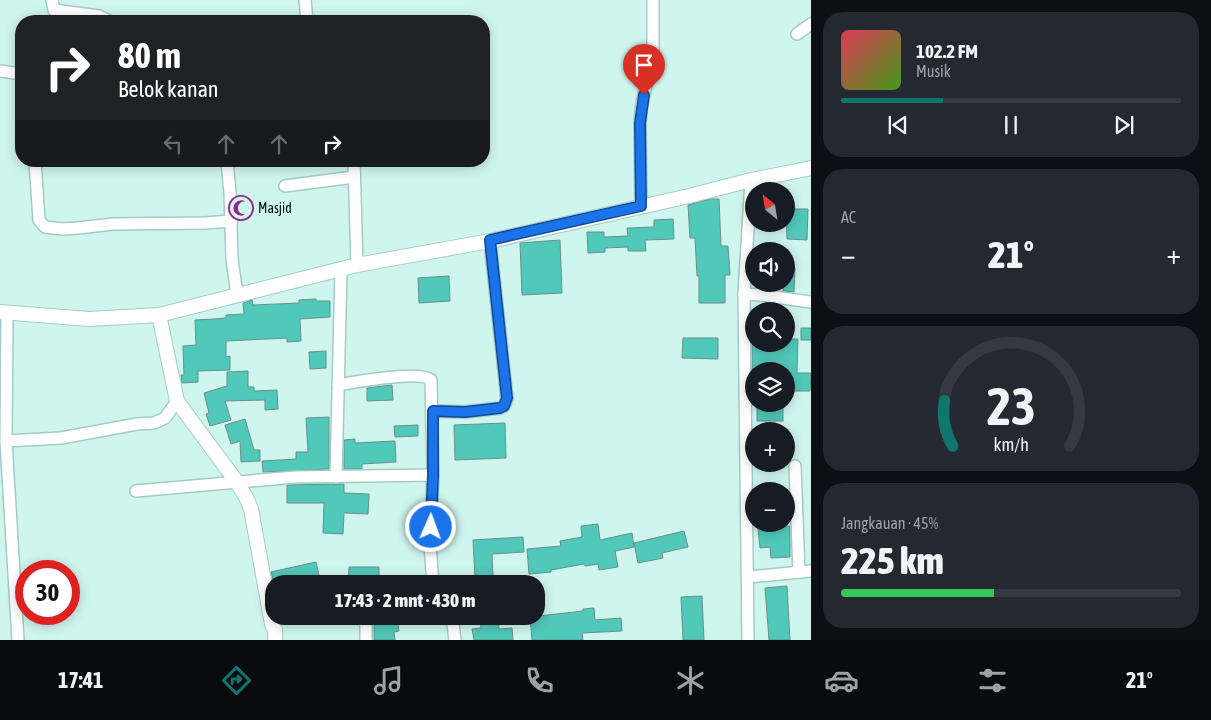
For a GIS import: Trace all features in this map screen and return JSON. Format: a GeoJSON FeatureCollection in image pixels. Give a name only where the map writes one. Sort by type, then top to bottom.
{"type":"FeatureCollection","features":[{"type":"Feature","properties":{"kind":"street"},"geometry":{"type":"LineString","coordinates":[[52,0],[54,10],[64,15]]}},
{"type":"Feature","properties":{"kind":"street"},"geometry":{"type":"LineString","coordinates":[[305,0],[306,15]]}},
{"type":"Feature","properties":{"kind":"street"},"geometry":{"type":"LineString","coordinates":[[641,206],[640,123],[642,102],[653,59],[652,0]]}},
{"type":"Feature","properties":{"kind":"street"},"geometry":{"type":"LineString","coordinates":[[797,34],[811,24]]}},
{"type":"Feature","properties":{"kind":"street"},"geometry":{"type":"LineString","coordinates":[[0,71],[15,73]]}},
{"type":"Feature","properties":{"kind":"street"},"geometry":{"type":"LineString","coordinates":[[35,167],[38,214],[39,220],[45,227],[62,229],[113,224],[232,221]]}},
{"type":"Feature","properties":{"kind":"street"},"geometry":{"type":"LineString","coordinates":[[228,167],[232,221],[232,259],[237,295]]}},
{"type":"Feature","properties":{"kind":"street"},"geometry":{"type":"LineString","coordinates":[[354,167],[357,265]]}},
{"type":"Feature","properties":{"kind":"street"},"geometry":{"type":"LineString","coordinates":[[18,640],[5,505],[4,313],[97,319],[159,315],[357,265],[490,240],[811,168]]}},
{"type":"Feature","properties":{"kind":"street"},"geometry":{"type":"LineString","coordinates":[[285,186],[354,177]]}},
{"type":"Feature","properties":{"kind":"street"},"geometry":{"type":"LineString","coordinates":[[748,640],[744,294],[751,180]]}},
{"type":"Feature","properties":{"kind":"street"},"geometry":{"type":"LineString","coordinates":[[433,411],[465,412],[500,408],[504,406],[507,398],[490,240]]}},
{"type":"Feature","properties":{"kind":"street"},"geometry":{"type":"LineString","coordinates":[[336,477],[341,270]]}},
{"type":"Feature","properties":{"kind":"street"},"geometry":{"type":"LineString","coordinates":[[744,294],[811,302]]}},
{"type":"Feature","properties":{"kind":"street"},"geometry":{"type":"LineString","coordinates":[[159,315],[177,401],[236,481],[251,508],[275,630],[275,640]]}},
{"type":"Feature","properties":{"kind":"street"},"geometry":{"type":"LineString","coordinates":[[338,385],[377,379],[427,376],[431,380],[433,475],[430,545],[432,575]]}},
{"type":"Feature","properties":{"kind":"street"},"geometry":{"type":"LineString","coordinates":[[6,441],[61,438],[137,424],[154,423],[165,418],[177,401]]}},
{"type":"Feature","properties":{"kind":"street"},"geometry":{"type":"LineString","coordinates":[[748,578],[805,571],[795,472]]}},
{"type":"Feature","properties":{"kind":"street"},"geometry":{"type":"LineString","coordinates":[[136,491],[295,477],[433,475]]}},
{"type":"Feature","properties":{"kind":"street"},"geometry":{"type":"LineString","coordinates":[[366,625],[366,640]]}},
{"type":"Feature","properties":{"kind":"street"},"geometry":{"type":"LineString","coordinates":[[453,625],[455,640]]}},
{"type":"Feature","properties":{"kind":"building"},"geometry":{"type":"Polygon","coordinates":[[[710,199],[719,199],[721,246],[728,246],[730,275],[725,275],[725,303],[699,303],[699,276],[697,276],[695,238],[690,238],[688,205],[710,199]]]}},
{"type":"Feature","properties":{"kind":"building"},"geometry":{"type":"Polygon","coordinates":[[[795,209],[808,209],[807,240],[787,239],[787,232],[795,232],[795,209]]]}},
{"type":"Feature","properties":{"kind":"building"},"geometry":{"type":"Polygon","coordinates":[[[673,219],[674,239],[645,240],[646,251],[628,251],[628,247],[605,248],[605,252],[588,253],[587,232],[604,232],[604,237],[628,236],[627,228],[654,227],[654,220],[673,219]]]}},
{"type":"Feature","properties":{"kind":"building"},"geometry":{"type":"Polygon","coordinates":[[[560,240],[562,293],[522,295],[520,243],[560,240]]]}},
{"type":"Feature","properties":{"kind":"building"},"geometry":{"type":"Polygon","coordinates":[[[449,276],[450,301],[419,303],[418,278],[449,276]]]}},
{"type":"Feature","properties":{"kind":"building"},"geometry":{"type":"Polygon","coordinates":[[[316,299],[316,301],[330,301],[330,317],[300,319],[301,341],[287,342],[287,338],[226,341],[226,357],[230,356],[230,370],[198,371],[198,382],[182,383],[181,375],[184,375],[183,346],[196,345],[195,320],[226,318],[226,315],[244,314],[243,303],[252,300],[253,305],[299,303],[299,300],[316,299]]]}},
{"type":"Feature","properties":{"kind":"building"},"geometry":{"type":"Polygon","coordinates":[[[801,328],[811,328],[811,340],[801,340],[801,328]]]}},
{"type":"Feature","properties":{"kind":"building"},"geometry":{"type":"Polygon","coordinates":[[[683,338],[718,338],[718,359],[682,358],[683,338]]]}},
{"type":"Feature","properties":{"kind":"building"},"geometry":{"type":"Polygon","coordinates":[[[795,339],[798,339],[797,373],[811,373],[810,391],[795,391],[795,362],[752,362],[752,352],[795,352],[795,339]]]}},
{"type":"Feature","properties":{"kind":"building"},"geometry":{"type":"Polygon","coordinates":[[[326,351],[326,368],[310,369],[309,352],[326,351]]]}},
{"type":"Feature","properties":{"kind":"building"},"geometry":{"type":"Polygon","coordinates":[[[248,371],[248,387],[254,387],[254,391],[277,390],[278,409],[265,410],[265,400],[225,401],[231,420],[210,426],[206,414],[209,413],[204,393],[227,386],[227,372],[248,371]]]}},
{"type":"Feature","properties":{"kind":"building"},"geometry":{"type":"Polygon","coordinates":[[[392,385],[393,400],[367,401],[367,388],[392,385]]]}},
{"type":"Feature","properties":{"kind":"building"},"geometry":{"type":"Polygon","coordinates":[[[757,412],[783,412],[783,421],[757,421],[757,412]]]}},
{"type":"Feature","properties":{"kind":"building"},"geometry":{"type":"Polygon","coordinates":[[[329,417],[329,469],[263,472],[262,461],[296,459],[296,452],[308,452],[306,418],[329,417]]]}},
{"type":"Feature","properties":{"kind":"building"},"geometry":{"type":"Polygon","coordinates":[[[245,419],[254,450],[260,450],[260,461],[241,462],[240,441],[231,444],[225,425],[245,419]]]}},
{"type":"Feature","properties":{"kind":"building"},"geometry":{"type":"Polygon","coordinates":[[[505,423],[506,458],[455,460],[454,425],[505,423]]]}},
{"type":"Feature","properties":{"kind":"building"},"geometry":{"type":"Polygon","coordinates":[[[418,425],[418,436],[395,437],[394,426],[418,425]]]}},
{"type":"Feature","properties":{"kind":"building"},"geometry":{"type":"Polygon","coordinates":[[[355,439],[355,443],[395,441],[396,462],[362,464],[362,469],[344,469],[344,440],[355,439]]]}},
{"type":"Feature","properties":{"kind":"building"},"geometry":{"type":"Polygon","coordinates":[[[344,484],[344,493],[369,494],[369,497],[368,514],[344,513],[343,534],[323,533],[324,503],[287,503],[287,485],[344,484]]]}},
{"type":"Feature","properties":{"kind":"building"},"geometry":{"type":"Polygon","coordinates":[[[598,524],[600,540],[632,533],[634,547],[615,551],[618,567],[599,570],[598,564],[585,566],[584,564],[551,570],[551,572],[529,574],[527,549],[561,546],[560,541],[582,537],[581,526],[598,524]]]}},
{"type":"Feature","properties":{"kind":"building"},"geometry":{"type":"Polygon","coordinates":[[[684,531],[688,547],[662,553],[663,558],[638,563],[634,543],[684,531]]]}},
{"type":"Feature","properties":{"kind":"building"},"geometry":{"type":"Polygon","coordinates":[[[758,532],[790,532],[790,557],[771,558],[770,547],[760,548],[758,532]]]}},
{"type":"Feature","properties":{"kind":"building"},"geometry":{"type":"Polygon","coordinates":[[[523,537],[524,552],[492,554],[493,575],[475,575],[473,540],[523,537]]]}},
{"type":"Feature","properties":{"kind":"building"},"geometry":{"type":"Polygon","coordinates":[[[316,562],[319,575],[272,575],[271,572],[316,562]]]}},
{"type":"Feature","properties":{"kind":"building"},"geometry":{"type":"Polygon","coordinates":[[[349,567],[379,567],[379,575],[349,575],[349,567]]]}},
{"type":"Feature","properties":{"kind":"building"},"geometry":{"type":"Polygon","coordinates":[[[787,586],[790,640],[769,640],[765,588],[787,586]]]}},
{"type":"Feature","properties":{"kind":"building"},"geometry":{"type":"Polygon","coordinates":[[[702,596],[704,640],[683,640],[681,597],[702,596]]]}},
{"type":"Feature","properties":{"kind":"building"},"geometry":{"type":"Polygon","coordinates":[[[594,608],[595,620],[621,618],[622,631],[582,633],[583,640],[532,640],[531,625],[545,625],[545,615],[583,611],[583,609],[594,608]]]}},
{"type":"Feature","properties":{"kind":"building"},"geometry":{"type":"Polygon","coordinates":[[[374,625],[398,625],[399,631],[394,632],[395,640],[374,640],[374,625]]]}},
{"type":"Feature","properties":{"kind":"building"},"geometry":{"type":"Polygon","coordinates":[[[481,625],[499,625],[499,629],[512,628],[513,640],[474,640],[472,629],[481,628],[481,625]]]}},
{"type":"Feature","properties":{"kind":"place","name":"Masjid"},"geometry":{"type":"Point","coordinates":[241,208]}},
{"type":"Feature","properties":{"kind":"route"},"geometry":{"type":"LineString","coordinates":[[431,527],[433,411],[465,412],[500,408],[504,406],[507,398],[490,240],[641,206],[640,123],[644,95]]}}]}
